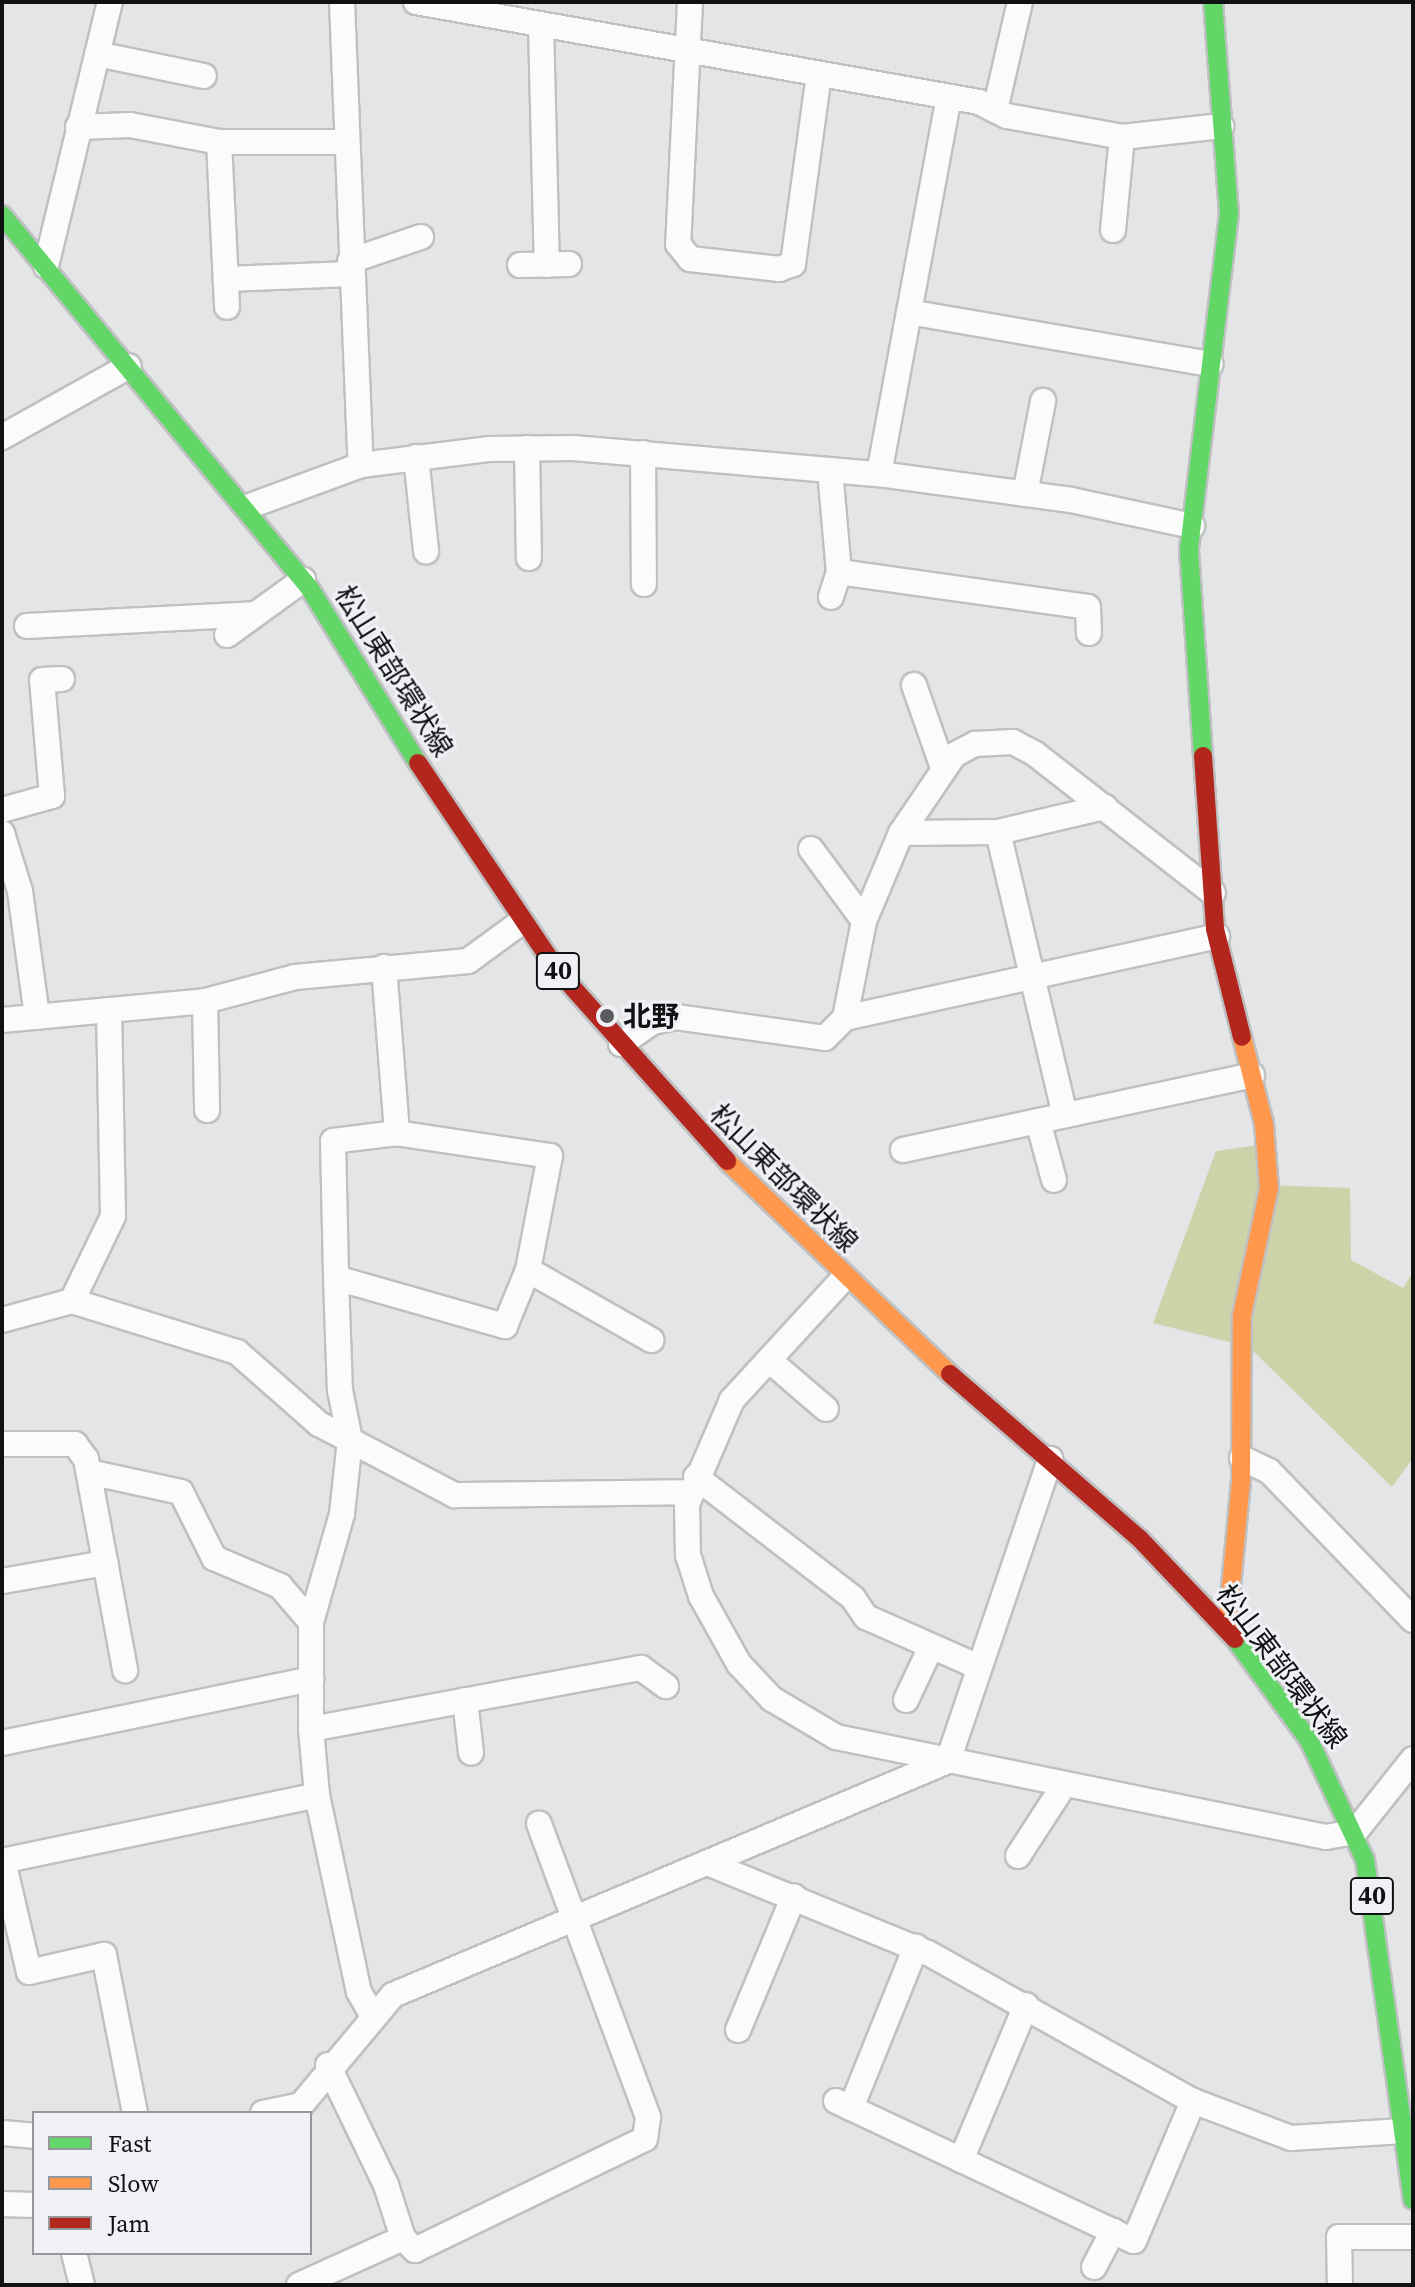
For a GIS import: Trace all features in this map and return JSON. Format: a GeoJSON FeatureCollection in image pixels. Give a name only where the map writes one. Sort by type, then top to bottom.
{"type":"FeatureCollection","features":[{"type":"Feature","properties":{"kind":"main road"},"geometry":{"type":"LineString","coordinates":[[1213,2],[1229,214],[1192,526],[1217,936],[1252,1075],[1269,1188],[1242,1315],[1242,1458],[1227,1629]]}},
{"type":"Feature","properties":{"kind":"main road","name":"松山東部環状線"},"geometry":{"type":"LineString","coordinates":[[2,215],[247,507],[303,580],[520,923],[621,1044],[844,1278],[1050,1459],[1227,1629],[1309,1740],[1355,1832],[1373,1904],[1413,2200]]}},
{"type":"Feature","properties":{"kind":"street"},"geometry":{"type":"LineString","coordinates":[[46,266],[110,2]]}},
{"type":"Feature","properties":{"kind":"street"},"geometry":{"type":"LineString","coordinates":[[342,2],[350,268],[361,465]]}},
{"type":"Feature","properties":{"kind":"street"},"geometry":{"type":"LineString","coordinates":[[416,2],[531,16],[683,50],[949,97],[1122,137],[1221,126]]}},
{"type":"Feature","properties":{"kind":"street"},"geometry":{"type":"LineString","coordinates":[[690,2],[683,50],[678,244],[690,259],[779,269],[793,264],[819,74]]}},
{"type":"Feature","properties":{"kind":"street"},"geometry":{"type":"LineString","coordinates":[[995,110],[1020,2]]}},
{"type":"Feature","properties":{"kind":"street"},"geometry":{"type":"LineString","coordinates":[[520,265],[558,265],[531,16]]}},
{"type":"Feature","properties":{"kind":"street"},"geometry":{"type":"LineString","coordinates":[[97,54],[204,76]]}},
{"type":"Feature","properties":{"kind":"street"},"geometry":{"type":"LineString","coordinates":[[879,474],[949,97]]}},
{"type":"Feature","properties":{"kind":"street"},"geometry":{"type":"LineString","coordinates":[[78,127],[130,125],[219,142],[346,142]]}},
{"type":"Feature","properties":{"kind":"street"},"geometry":{"type":"LineString","coordinates":[[1113,230],[1122,137]]}},
{"type":"Feature","properties":{"kind":"street"},"geometry":{"type":"LineString","coordinates":[[219,142],[218,228],[227,279],[227,307]]}},
{"type":"Feature","properties":{"kind":"street"},"geometry":{"type":"LineString","coordinates":[[227,279],[350,268],[421,237]]}},
{"type":"Feature","properties":{"kind":"street"},"geometry":{"type":"LineString","coordinates":[[909,312],[1211,364]]}},
{"type":"Feature","properties":{"kind":"street"},"geometry":{"type":"LineString","coordinates":[[2,437],[129,366]]}},
{"type":"Feature","properties":{"kind":"street"},"geometry":{"type":"LineString","coordinates":[[1025,494],[1043,401]]}},
{"type":"Feature","properties":{"kind":"street"},"geometry":{"type":"LineString","coordinates":[[247,507],[361,465],[527,448],[643,453],[879,474],[1025,494],[1192,526]]}},
{"type":"Feature","properties":{"kind":"street"},"geometry":{"type":"LineString","coordinates":[[527,448],[529,558]]}},
{"type":"Feature","properties":{"kind":"street"},"geometry":{"type":"LineString","coordinates":[[643,453],[644,584]]}},
{"type":"Feature","properties":{"kind":"street"},"geometry":{"type":"LineString","coordinates":[[416,457],[426,551]]}},
{"type":"Feature","properties":{"kind":"street"},"geometry":{"type":"LineString","coordinates":[[830,470],[839,572],[831,597]]}},
{"type":"Feature","properties":{"kind":"street"},"geometry":{"type":"LineString","coordinates":[[839,572],[1088,607],[1089,633]]}},
{"type":"Feature","properties":{"kind":"street"},"geometry":{"type":"LineString","coordinates":[[227,635],[303,580]]}},
{"type":"Feature","properties":{"kind":"street"},"geometry":{"type":"LineString","coordinates":[[27,626],[254,614]]}},
{"type":"Feature","properties":{"kind":"street"},"geometry":{"type":"LineString","coordinates":[[2,810],[52,796],[42,680],[62,679]]}},
{"type":"Feature","properties":{"kind":"street"},"geometry":{"type":"LineString","coordinates":[[914,685],[943,768]]}},
{"type":"Feature","properties":{"kind":"street"},"geometry":{"type":"LineString","coordinates":[[845,1018],[864,921],[901,833],[943,768],[975,744],[1013,742],[1105,807],[1213,893]]}},
{"type":"Feature","properties":{"kind":"street"},"geometry":{"type":"LineString","coordinates":[[901,833],[998,832],[1105,807]]}},
{"type":"Feature","properties":{"kind":"street"},"geometry":{"type":"LineString","coordinates":[[998,832],[1065,1115]]}},
{"type":"Feature","properties":{"kind":"street"},"geometry":{"type":"LineString","coordinates":[[2,833],[20,891],[37,1017]]}},
{"type":"Feature","properties":{"kind":"street"},"geometry":{"type":"LineString","coordinates":[[811,849],[864,921]]}},
{"type":"Feature","properties":{"kind":"street"},"geometry":{"type":"LineString","coordinates":[[2,1020],[205,1001],[295,977],[468,961],[520,923]]}},
{"type":"Feature","properties":{"kind":"street"},"geometry":{"type":"LineString","coordinates":[[621,1044],[653,1022],[676,1017],[807,1038],[825,1038],[845,1018],[1030,974],[1217,936]]}},
{"type":"Feature","properties":{"kind":"street"},"geometry":{"type":"LineString","coordinates":[[384,967],[397,1133]]}},
{"type":"Feature","properties":{"kind":"street"},"geometry":{"type":"LineString","coordinates":[[205,1001],[207,1110]]}},
{"type":"Feature","properties":{"kind":"street"},"geometry":{"type":"LineString","coordinates":[[72,1301],[113,1216],[109,1010]]}},
{"type":"Feature","properties":{"kind":"street"},"geometry":{"type":"LineString","coordinates":[[903,1150],[1252,1075]]}},
{"type":"Feature","properties":{"kind":"street"},"geometry":{"type":"LineString","coordinates":[[1038,1121],[1054,1180]]}},
{"type":"Feature","properties":{"kind":"street"},"geometry":{"type":"LineString","coordinates":[[336,1278],[505,1326],[528,1270],[550,1156],[397,1133],[333,1141],[336,1278],[350,1440],[342,1514],[311,1622],[311,1729],[317,1795],[359,1992],[371,2013]]}},
{"type":"Feature","properties":{"kind":"street"},"geometry":{"type":"LineString","coordinates":[[528,1270],[651,1340]]}},
{"type":"Feature","properties":{"kind":"street"},"geometry":{"type":"LineString","coordinates":[[844,1278],[732,1400],[694,1484],[685,1528],[701,1596],[739,1664],[772,1699],[836,1737],[1298,1834],[1355,1832],[1413,1759]]}},
{"type":"Feature","properties":{"kind":"street"},"geometry":{"type":"LineString","coordinates":[[2,1320],[72,1301],[237,1352],[304,1414],[350,1440],[473,1499],[694,1484],[853,1598],[866,1617],[979,1667]]}},
{"type":"Feature","properties":{"kind":"street"},"geometry":{"type":"LineString","coordinates":[[769,1360],[826,1409]]}},
{"type":"Feature","properties":{"kind":"street"},"geometry":{"type":"LineString","coordinates":[[2,1444],[75,1444],[89,1472],[125,1670]]}},
{"type":"Feature","properties":{"kind":"street"},"geometry":{"type":"LineString","coordinates":[[1242,1458],[1269,1471],[1413,1620]]}},
{"type":"Feature","properties":{"kind":"street"},"geometry":{"type":"LineString","coordinates":[[272,2111],[301,2105],[328,2065],[371,2013],[393,1995],[712,1865],[948,1761],[1050,1459]]}},
{"type":"Feature","properties":{"kind":"street"},"geometry":{"type":"LineString","coordinates":[[89,1472],[181,1492],[214,1558],[280,1586],[311,1622]]}},
{"type":"Feature","properties":{"kind":"street"},"geometry":{"type":"LineString","coordinates":[[2,1581],[105,1563]]}},
{"type":"Feature","properties":{"kind":"street"},"geometry":{"type":"LineString","coordinates":[[906,1700],[931,1647]]}},
{"type":"Feature","properties":{"kind":"street"},"geometry":{"type":"LineString","coordinates":[[311,1729],[641,1668],[666,1686]]}},
{"type":"Feature","properties":{"kind":"street"},"geometry":{"type":"LineString","coordinates":[[2,1743],[311,1679]]}},
{"type":"Feature","properties":{"kind":"street"},"geometry":{"type":"LineString","coordinates":[[465,1700],[471,1753]]}},
{"type":"Feature","properties":{"kind":"street"},"geometry":{"type":"LineString","coordinates":[[1018,1856],[1064,1785]]}},
{"type":"Feature","properties":{"kind":"street"},"geometry":{"type":"LineString","coordinates":[[135,2111],[104,1955],[29,1972],[2,1861],[317,1795]]}},
{"type":"Feature","properties":{"kind":"street"},"geometry":{"type":"LineString","coordinates":[[328,2065],[386,2185],[403,2238],[415,2250],[645,2139],[648,2117],[570,1922],[539,1824]]}},
{"type":"Feature","properties":{"kind":"street"},"geometry":{"type":"LineString","coordinates":[[712,1865],[916,1947],[1026,2005],[1193,2101],[1291,2138],[1403,2131]]}},
{"type":"Feature","properties":{"kind":"street"},"geometry":{"type":"LineString","coordinates":[[738,2030],[794,1896]]}},
{"type":"Feature","properties":{"kind":"street"},"geometry":{"type":"LineString","coordinates":[[916,1947],[844,2105],[1134,2241],[1193,2101]]}},
{"type":"Feature","properties":{"kind":"street"},"geometry":{"type":"LineString","coordinates":[[961,2160],[1026,2005]]}},
{"type":"Feature","properties":{"kind":"street"},"geometry":{"type":"LineString","coordinates":[[2,2133],[32,2136]]}},
{"type":"Feature","properties":{"kind":"street"},"geometry":{"type":"LineString","coordinates":[[2,2204],[32,2205]]}},
{"type":"Feature","properties":{"kind":"street"},"geometry":{"type":"LineString","coordinates":[[1094,2267],[1113,2231]]}},
{"type":"Feature","properties":{"kind":"street"},"geometry":{"type":"LineString","coordinates":[[1340,2285],[1339,2237],[1413,2237]]}},
{"type":"Feature","properties":{"kind":"street"},"geometry":{"type":"LineString","coordinates":[[299,2285],[403,2238]]}},
{"type":"Feature","properties":{"kind":"street"},"geometry":{"type":"LineString","coordinates":[[74,2255],[82,2285]]}},
{"type":"Feature","properties":{"kind":"green space"},"geometry":{"type":"Polygon","coordinates":[[[1260,1145],[1263,1185],[1350,1188],[1351,1260],[1403,1288],[1413,1272],[1413,1458],[1392,1487],[1249,1347],[1153,1323],[1216,1151],[1260,1145]]]}},
{"type":"Feature","properties":{"kind":"traffic: fast"},"geometry":{"type":"LineString","coordinates":[[1203,756],[1189,549],[1229,214],[1213,2]]}},
{"type":"Feature","properties":{"kind":"traffic: fast"},"geometry":{"type":"LineString","coordinates":[[2,215],[310,589],[418,763]]}},
{"type":"Feature","properties":{"kind":"traffic: fast"},"geometry":{"type":"LineString","coordinates":[[1235,1639],[1309,1740],[1365,1860],[1413,2200]]}},
{"type":"Feature","properties":{"kind":"traffic: slow"},"geometry":{"type":"LineString","coordinates":[[1227,1629],[1241,1480],[1242,1315],[1269,1188],[1264,1124],[1242,1037]]}},
{"type":"Feature","properties":{"kind":"traffic: slow"},"geometry":{"type":"LineString","coordinates":[[727,1161],[950,1374]]}},
{"type":"Feature","properties":{"kind":"traffic: jam"},"geometry":{"type":"LineString","coordinates":[[1203,756],[1215,929],[1242,1037]]}},
{"type":"Feature","properties":{"kind":"traffic: jam"},"geometry":{"type":"LineString","coordinates":[[418,763],[557,970],[727,1161]]}},
{"type":"Feature","properties":{"kind":"traffic: jam"},"geometry":{"type":"LineString","coordinates":[[950,1374],[1140,1539],[1235,1639]]}},
{"type":"Feature","properties":{"kind":"place","name":"北野"},"geometry":{"type":"Point","coordinates":[607,1016]}}]}
